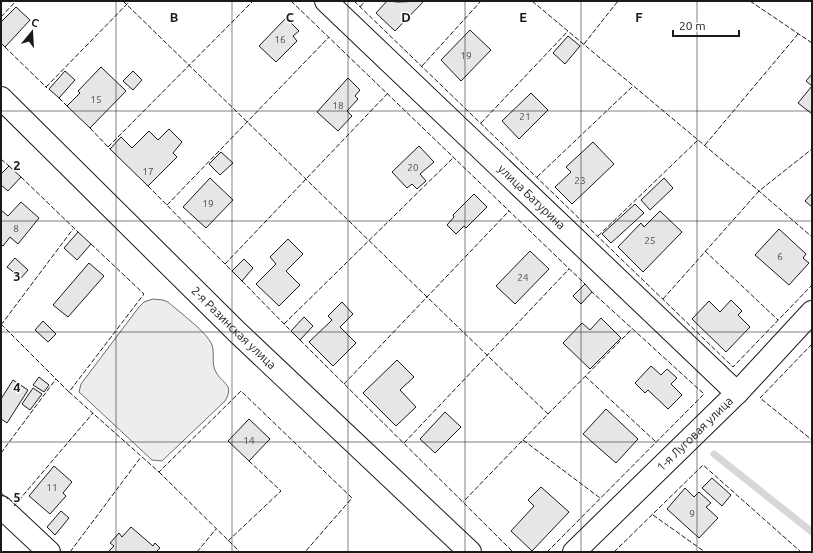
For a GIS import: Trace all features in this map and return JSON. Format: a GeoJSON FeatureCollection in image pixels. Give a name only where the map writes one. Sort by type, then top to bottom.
{"type":"FeatureCollection","features":[{"type":"Feature","properties":{"kind":"street","name":"улица Батурина"},"geometry":{"type":"LineString","coordinates":[[326,1],[737,393]]}},
{"type":"Feature","properties":{"kind":"street","name":"2-я Разинская улица"},"geometry":{"type":"LineString","coordinates":[[1,98],[237,332],[470,552]]}},
{"type":"Feature","properties":{"kind":"street","name":"1-я Луговая улица"},"geometry":{"type":"LineString","coordinates":[[574,552],[737,393],[812,312]]}},
{"type":"Feature","properties":{"kind":"street"},"geometry":{"type":"LineString","coordinates":[[1,507],[49,552]]}},
{"type":"Feature","properties":{"kind":"shaded area"},"geometry":{"type":"Polygon","coordinates":[[[153,299],[168,302],[205,334],[212,345],[215,369],[229,391],[225,401],[162,461],[152,460],[79,392],[81,384],[139,307],[144,302],[153,299]]]}},
{"type":"Feature","properties":{"kind":"building"},"geometry":{"type":"Polygon","coordinates":[[[387,1],[424,1],[395,31],[376,13],[387,1]]]}},
{"type":"Feature","properties":{"kind":"building"},"geometry":{"type":"Polygon","coordinates":[[[16,7],[30,20],[5,47],[1,43],[1,22],[16,7]]]}},
{"type":"Feature","properties":{"kind":"building"},"geometry":{"type":"Polygon","coordinates":[[[286,18],[299,31],[293,36],[297,41],[276,62],[259,46],[286,18]]]}},
{"type":"Feature","properties":{"kind":"building"},"geometry":{"type":"Polygon","coordinates":[[[470,30],[491,50],[461,81],[441,60],[470,30]]]}},
{"type":"Feature","properties":{"kind":"building"},"geometry":{"type":"Polygon","coordinates":[[[568,36],[580,46],[565,64],[553,53],[568,36]]]}},
{"type":"Feature","properties":{"kind":"building"},"geometry":{"type":"Polygon","coordinates":[[[101,67],[126,91],[90,128],[67,106],[80,93],[78,91],[101,67]]]}},
{"type":"Feature","properties":{"kind":"building"},"geometry":{"type":"Polygon","coordinates":[[[65,71],[75,80],[59,98],[49,89],[65,71]]]}},
{"type":"Feature","properties":{"kind":"building"},"geometry":{"type":"Polygon","coordinates":[[[133,71],[142,80],[133,90],[123,81],[133,71]]]}},
{"type":"Feature","properties":{"kind":"building"},"geometry":{"type":"Polygon","coordinates":[[[812,74],[812,86],[806,81],[812,74]]]}},
{"type":"Feature","properties":{"kind":"building"},"geometry":{"type":"Polygon","coordinates":[[[348,78],[360,90],[355,96],[358,99],[347,111],[352,116],[338,131],[317,112],[348,78]]]}},
{"type":"Feature","properties":{"kind":"building"},"geometry":{"type":"Polygon","coordinates":[[[812,86],[812,114],[798,103],[812,86]]]}},
{"type":"Feature","properties":{"kind":"building"},"geometry":{"type":"Polygon","coordinates":[[[531,93],[548,110],[519,139],[502,121],[531,93]]]}},
{"type":"Feature","properties":{"kind":"building"},"geometry":{"type":"Polygon","coordinates":[[[169,129],[182,142],[173,153],[177,157],[148,186],[110,149],[121,137],[132,148],[149,131],[158,140],[169,129]]]}},
{"type":"Feature","properties":{"kind":"building"},"geometry":{"type":"Polygon","coordinates":[[[593,142],[614,164],[572,204],[555,187],[571,172],[566,167],[593,142]]]}},
{"type":"Feature","properties":{"kind":"building"},"geometry":{"type":"Polygon","coordinates":[[[419,146],[434,162],[420,174],[426,181],[417,189],[412,184],[407,188],[392,172],[419,146]]]}},
{"type":"Feature","properties":{"kind":"building"},"geometry":{"type":"Polygon","coordinates":[[[221,152],[233,163],[220,175],[209,164],[221,152]]]}},
{"type":"Feature","properties":{"kind":"building"},"geometry":{"type":"Polygon","coordinates":[[[9,166],[21,177],[8,191],[1,185],[1,174],[9,166]]]}},
{"type":"Feature","properties":{"kind":"building"},"geometry":{"type":"Polygon","coordinates":[[[210,178],[233,200],[206,228],[183,207],[210,178]]]}},
{"type":"Feature","properties":{"kind":"building"},"geometry":{"type":"Polygon","coordinates":[[[664,178],[673,188],[650,210],[641,200],[664,178]]]}},
{"type":"Feature","properties":{"kind":"building"},"geometry":{"type":"Polygon","coordinates":[[[812,193],[812,207],[805,201],[812,193]]]}},
{"type":"Feature","properties":{"kind":"building"},"geometry":{"type":"Polygon","coordinates":[[[474,194],[487,207],[466,228],[464,226],[456,234],[447,225],[454,217],[453,215],[474,194]]]}},
{"type":"Feature","properties":{"kind":"building"},"geometry":{"type":"Polygon","coordinates":[[[21,202],[39,218],[18,244],[10,237],[3,246],[1,244],[1,210],[8,216],[21,202]]]}},
{"type":"Feature","properties":{"kind":"building"},"geometry":{"type":"Polygon","coordinates":[[[635,204],[644,213],[611,243],[602,234],[635,204]]]}},
{"type":"Feature","properties":{"kind":"building"},"geometry":{"type":"Polygon","coordinates":[[[660,211],[682,232],[643,272],[618,247],[641,223],[644,227],[660,211]]]}},
{"type":"Feature","properties":{"kind":"building"},"geometry":{"type":"Polygon","coordinates":[[[779,229],[806,254],[803,258],[809,263],[789,285],[755,255],[779,229]]]}},
{"type":"Feature","properties":{"kind":"building"},"geometry":{"type":"Polygon","coordinates":[[[78,232],[91,244],[77,260],[64,248],[78,232]]]}},
{"type":"Feature","properties":{"kind":"building"},"geometry":{"type":"Polygon","coordinates":[[[288,239],[303,254],[286,271],[300,285],[279,306],[256,284],[276,264],[270,257],[288,239]]]}},
{"type":"Feature","properties":{"kind":"building"},"geometry":{"type":"Polygon","coordinates":[[[530,251],[549,269],[515,304],[496,286],[530,251]]]}},
{"type":"Feature","properties":{"kind":"building"},"geometry":{"type":"Polygon","coordinates":[[[15,258],[28,270],[21,278],[7,267],[15,258]]]}},
{"type":"Feature","properties":{"kind":"building"},"geometry":{"type":"Polygon","coordinates":[[[244,259],[253,268],[242,281],[232,271],[244,259]]]}},
{"type":"Feature","properties":{"kind":"building"},"geometry":{"type":"Polygon","coordinates":[[[89,263],[104,276],[68,317],[53,305],[89,263]]]}},
{"type":"Feature","properties":{"kind":"building"},"geometry":{"type":"Polygon","coordinates":[[[585,284],[592,292],[581,304],[573,296],[585,284]]]}},
{"type":"Feature","properties":{"kind":"building"},"geometry":{"type":"Polygon","coordinates":[[[731,300],[742,311],[738,315],[750,327],[726,352],[692,319],[709,301],[720,312],[731,300]]]}},
{"type":"Feature","properties":{"kind":"building"},"geometry":{"type":"Polygon","coordinates":[[[342,302],[353,314],[340,327],[356,343],[333,366],[309,342],[332,320],[328,316],[342,302]]]}},
{"type":"Feature","properties":{"kind":"building"},"geometry":{"type":"Polygon","coordinates":[[[304,317],[313,326],[300,340],[291,331],[304,317]]]}},
{"type":"Feature","properties":{"kind":"building"},"geometry":{"type":"Polygon","coordinates":[[[601,318],[621,338],[590,369],[563,343],[582,323],[590,330],[601,318]]]}},
{"type":"Feature","properties":{"kind":"building"},"geometry":{"type":"Polygon","coordinates":[[[43,321],[56,334],[48,342],[35,330],[43,321]]]}},
{"type":"Feature","properties":{"kind":"building"},"geometry":{"type":"Polygon","coordinates":[[[397,360],[414,377],[400,390],[416,407],[396,426],[363,393],[397,360]]]}},
{"type":"Feature","properties":{"kind":"building"},"geometry":{"type":"Polygon","coordinates":[[[651,366],[661,375],[667,369],[677,378],[671,384],[682,395],[668,409],[648,390],[645,393],[635,383],[651,366]]]}},
{"type":"Feature","properties":{"kind":"building"},"geometry":{"type":"Polygon","coordinates":[[[39,377],[49,385],[44,392],[33,385],[39,377]]]}},
{"type":"Feature","properties":{"kind":"building"},"geometry":{"type":"Polygon","coordinates":[[[13,380],[28,390],[7,423],[1,419],[1,399],[13,380]]]}},
{"type":"Feature","properties":{"kind":"building"},"geometry":{"type":"Polygon","coordinates":[[[33,388],[42,394],[30,410],[22,404],[33,388]]]}},
{"type":"Feature","properties":{"kind":"building"},"geometry":{"type":"Polygon","coordinates":[[[606,409],[638,439],[616,463],[583,434],[606,409]]]}},
{"type":"Feature","properties":{"kind":"building"},"geometry":{"type":"Polygon","coordinates":[[[445,412],[461,427],[435,453],[420,439],[445,412]]]}},
{"type":"Feature","properties":{"kind":"building"},"geometry":{"type":"Polygon","coordinates":[[[249,419],[270,439],[249,461],[228,441],[249,419]]]}},
{"type":"Feature","properties":{"kind":"building"},"geometry":{"type":"Polygon","coordinates":[[[54,466],[72,482],[63,493],[66,496],[50,514],[29,496],[54,466]]]}},
{"type":"Feature","properties":{"kind":"building"},"geometry":{"type":"Polygon","coordinates":[[[712,478],[731,495],[722,506],[702,488],[712,478]]]}},
{"type":"Feature","properties":{"kind":"building"},"geometry":{"type":"Polygon","coordinates":[[[541,487],[569,512],[532,551],[511,531],[534,506],[528,500],[541,487]]]}},
{"type":"Feature","properties":{"kind":"building"},"geometry":{"type":"Polygon","coordinates":[[[685,488],[694,497],[699,492],[711,503],[706,507],[718,518],[699,538],[667,509],[685,488]]]}},
{"type":"Feature","properties":{"kind":"building"},"geometry":{"type":"Polygon","coordinates":[[[61,511],[69,518],[55,535],[47,527],[61,511]]]}},
{"type":"Feature","properties":{"kind":"building"},"geometry":{"type":"Polygon","coordinates":[[[131,527],[153,546],[155,543],[160,548],[156,552],[108,552],[114,546],[110,543],[119,533],[122,537],[131,527]]]}},
{"type":"Feature","properties":{"kind":"waterway"},"geometry":{"type":"LineString","coordinates":[[714,454],[812,532]]}},
{"type":"Feature","properties":{"kind":"fence"},"geometry":{"type":"LineString","coordinates":[[1,17],[16,1]]}},
{"type":"Feature","properties":{"kind":"fence"},"geometry":{"type":"LineString","coordinates":[[123,1],[548,414],[463,502]]}},
{"type":"Feature","properties":{"kind":"fence"},"geometry":{"type":"LineString","coordinates":[[46,87],[130,1]]}},
{"type":"Feature","properties":{"kind":"fence"},"geometry":{"type":"LineString","coordinates":[[108,147],[253,1]]}},
{"type":"Feature","properties":{"kind":"fence"},"geometry":{"type":"LineString","coordinates":[[291,1],[585,284]]}},
{"type":"Feature","properties":{"kind":"fence"},"geometry":{"type":"LineString","coordinates":[[354,1],[733,367],[812,285]]}},
{"type":"Feature","properties":{"kind":"fence"},"geometry":{"type":"LineString","coordinates":[[360,7],[365,1]]}},
{"type":"Feature","properties":{"kind":"fence"},"geometry":{"type":"LineString","coordinates":[[422,66],[481,1]]}},
{"type":"Feature","properties":{"kind":"fence"},"geometry":{"type":"LineString","coordinates":[[532,1],[812,237]]}},
{"type":"Feature","properties":{"kind":"fence"},"geometry":{"type":"LineString","coordinates":[[584,44],[618,1]]}},
{"type":"Feature","properties":{"kind":"fence"},"geometry":{"type":"LineString","coordinates":[[750,1],[812,43]]}},
{"type":"Feature","properties":{"kind":"fence"},"geometry":{"type":"LineString","coordinates":[[481,123],[568,31]]}},
{"type":"Feature","properties":{"kind":"fence"},"geometry":{"type":"LineString","coordinates":[[705,145],[798,34]]}},
{"type":"Feature","properties":{"kind":"fence"},"geometry":{"type":"LineString","coordinates":[[167,205],[329,37]]}},
{"type":"Feature","properties":{"kind":"fence"},"geometry":{"type":"LineString","coordinates":[[5,47],[47,88]]}},
{"type":"Feature","properties":{"kind":"fence"},"geometry":{"type":"LineString","coordinates":[[537,177],[633,86]]}},
{"type":"Feature","properties":{"kind":"fence"},"geometry":{"type":"LineString","coordinates":[[225,264],[388,93]]}},
{"type":"Feature","properties":{"kind":"fence"},"geometry":{"type":"LineString","coordinates":[[59,98],[67,106]]}},
{"type":"Feature","properties":{"kind":"fence"},"geometry":{"type":"LineString","coordinates":[[90,128],[110,149]]}},
{"type":"Feature","properties":{"kind":"fence"},"geometry":{"type":"LineString","coordinates":[[598,236],[698,140]]}},
{"type":"Feature","properties":{"kind":"fence"},"geometry":{"type":"LineString","coordinates":[[663,299],[759,191],[812,149]]}},
{"type":"Feature","properties":{"kind":"fence"},"geometry":{"type":"LineString","coordinates":[[284,324],[454,157]]}},
{"type":"Feature","properties":{"kind":"fence"},"geometry":{"type":"LineString","coordinates":[[1,159],[9,166]]}},
{"type":"Feature","properties":{"kind":"fence"},"geometry":{"type":"LineString","coordinates":[[21,177],[78,232]]}},
{"type":"Feature","properties":{"kind":"fence"},"geometry":{"type":"LineString","coordinates":[[148,186],[232,271]]}},
{"type":"Feature","properties":{"kind":"fence"},"geometry":{"type":"LineString","coordinates":[[344,384],[509,211]]}},
{"type":"Feature","properties":{"kind":"fence"},"geometry":{"type":"LineString","coordinates":[[1,325],[73,229]]}},
{"type":"Feature","properties":{"kind":"fence"},"geometry":{"type":"LineString","coordinates":[[91,244],[144,294],[69,392],[159,472],[241,391],[352,498],[305,552]]}},
{"type":"Feature","properties":{"kind":"fence"},"geometry":{"type":"LineString","coordinates":[[705,251],[778,320]]}},
{"type":"Feature","properties":{"kind":"fence"},"geometry":{"type":"LineString","coordinates":[[404,443],[569,269]]}},
{"type":"Feature","properties":{"kind":"fence"},"geometry":{"type":"LineString","coordinates":[[242,281],[291,331]]}},
{"type":"Feature","properties":{"kind":"fence"},"geometry":{"type":"LineString","coordinates":[[547,552],[704,394],[592,292]]}},
{"type":"Feature","properties":{"kind":"fence"},"geometry":{"type":"LineString","coordinates":[[1,324],[69,392]]}},
{"type":"Feature","properties":{"kind":"fence"},"geometry":{"type":"LineString","coordinates":[[548,414],[632,329]]}},
{"type":"Feature","properties":{"kind":"fence"},"geometry":{"type":"LineString","coordinates":[[300,340],[513,552]]}},
{"type":"Feature","properties":{"kind":"fence"},"geometry":{"type":"LineString","coordinates":[[812,344],[760,398],[812,440]]}},
{"type":"Feature","properties":{"kind":"fence"},"geometry":{"type":"LineString","coordinates":[[585,376],[656,442]]}},
{"type":"Feature","properties":{"kind":"fence"},"geometry":{"type":"LineString","coordinates":[[1,453],[56,379]]}},
{"type":"Feature","properties":{"kind":"fence"},"geometry":{"type":"LineString","coordinates":[[14,506],[93,413]]}},
{"type":"Feature","properties":{"kind":"fence"},"geometry":{"type":"LineString","coordinates":[[523,440],[600,498]]}},
{"type":"Feature","properties":{"kind":"fence"},"geometry":{"type":"LineString","coordinates":[[70,552],[141,457]]}},
{"type":"Feature","properties":{"kind":"fence"},"geometry":{"type":"LineString","coordinates":[[228,541],[281,491],[249,461]]}},
{"type":"Feature","properties":{"kind":"fence"},"geometry":{"type":"LineString","coordinates":[[614,552],[703,465],[801,552]]}},
{"type":"Feature","properties":{"kind":"fence"},"geometry":{"type":"LineString","coordinates":[[159,472],[240,552]]}},
{"type":"Feature","properties":{"kind":"fence"},"geometry":{"type":"LineString","coordinates":[[1,493],[8,499]]}},
{"type":"Feature","properties":{"kind":"fence"},"geometry":{"type":"LineString","coordinates":[[653,515],[705,552]]}},
{"type":"Feature","properties":{"kind":"fence"},"geometry":{"type":"LineString","coordinates":[[197,552],[216,529]]}}]}
